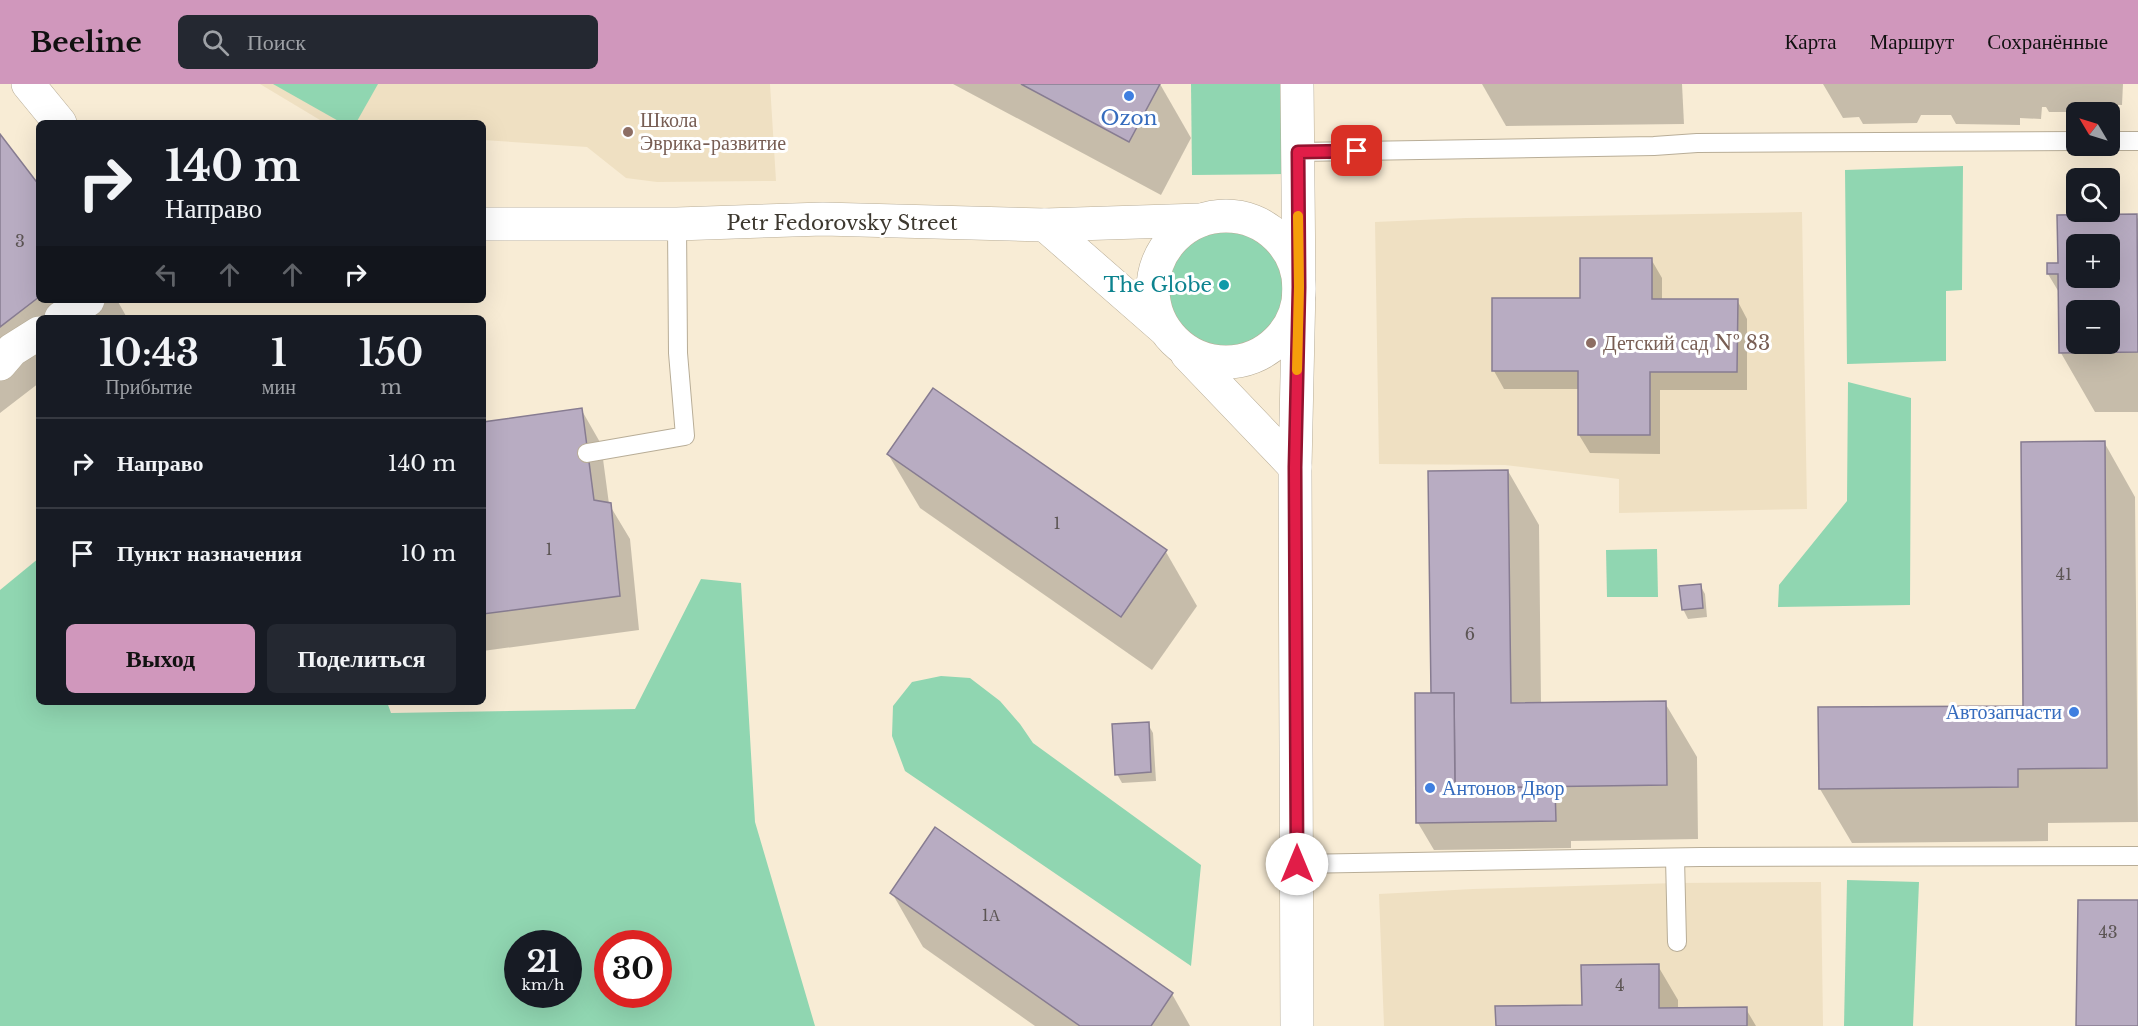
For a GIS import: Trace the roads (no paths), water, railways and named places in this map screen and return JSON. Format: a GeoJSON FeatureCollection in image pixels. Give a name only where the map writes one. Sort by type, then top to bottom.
{"type":"FeatureCollection","features":[{"type":"Feature","properties":{"kind":"street"},"geometry":{"type":"LineString","coordinates":[[28,84],[58,120]]}},
{"type":"Feature","properties":{"kind":"street"},"geometry":{"type":"LineString","coordinates":[[1297,84],[1299,287],[1295,467],[1297,1026]]}},
{"type":"Feature","properties":{"kind":"street"},"geometry":{"type":"LineString","coordinates":[[1252,220],[1267,228],[1285,247],[1297,270],[1298,302],[1288,327],[1274,345],[1260,354],[1240,361],[1218,362],[1203,359],[1173,338],[1156,313],[1153,281],[1156,265],[1163,250],[1187,227],[1201,220],[1218,216],[1298,224]]}},
{"type":"Feature","properties":{"kind":"street","name":"Petr Fedorovsky Street"},"geometry":{"type":"LineString","coordinates":[[486,224],[677,224],[823,219],[1045,225],[1201,220]]}},
{"type":"Feature","properties":{"kind":"street"},"geometry":{"type":"LineString","coordinates":[[1045,225],[1173,338],[1295,467]]}},
{"type":"Feature","properties":{"kind":"street"},"geometry":{"type":"LineString","coordinates":[[66,315],[84,303]]}},
{"type":"Feature","properties":{"kind":"street"},"geometry":{"type":"LineString","coordinates":[[0,364],[12,350],[36,335]]}},
{"type":"Feature","properties":{"kind":"lane"},"geometry":{"type":"LineString","coordinates":[[1298,152],[1654,146],[1697,143],[2066,141]]}},
{"type":"Feature","properties":{"kind":"lane"},"geometry":{"type":"LineString","coordinates":[[2120,141],[2138,141]]}},
{"type":"Feature","properties":{"kind":"lane"},"geometry":{"type":"LineString","coordinates":[[587,453],[685,436],[678,353],[677,224]]}},
{"type":"Feature","properties":{"kind":"lane"},"geometry":{"type":"LineString","coordinates":[[1297,864],[1675,858],[2138,856]]}},
{"type":"Feature","properties":{"kind":"lane"},"geometry":{"type":"LineString","coordinates":[[1675,858],[1677,942]]}},
{"type":"Feature","properties":{"kind":"place","name":"Ozon"},"geometry":{"type":"Point","coordinates":[1129,96]}},
{"type":"Feature","properties":{"kind":"place","name":"Школа Эврика-развитие"},"geometry":{"type":"Point","coordinates":[628,132]}},
{"type":"Feature","properties":{"kind":"place","name":"The Globe"},"geometry":{"type":"Point","coordinates":[1224,285]}},
{"type":"Feature","properties":{"kind":"place","name":"Детский сад № 83"},"geometry":{"type":"Point","coordinates":[1591,343]}},
{"type":"Feature","properties":{"kind":"place","name":"Автозапчасти"},"geometry":{"type":"Point","coordinates":[2074,712]}},
{"type":"Feature","properties":{"kind":"place","name":"Антонов Двор"},"geometry":{"type":"Point","coordinates":[1430,788]}}]}
